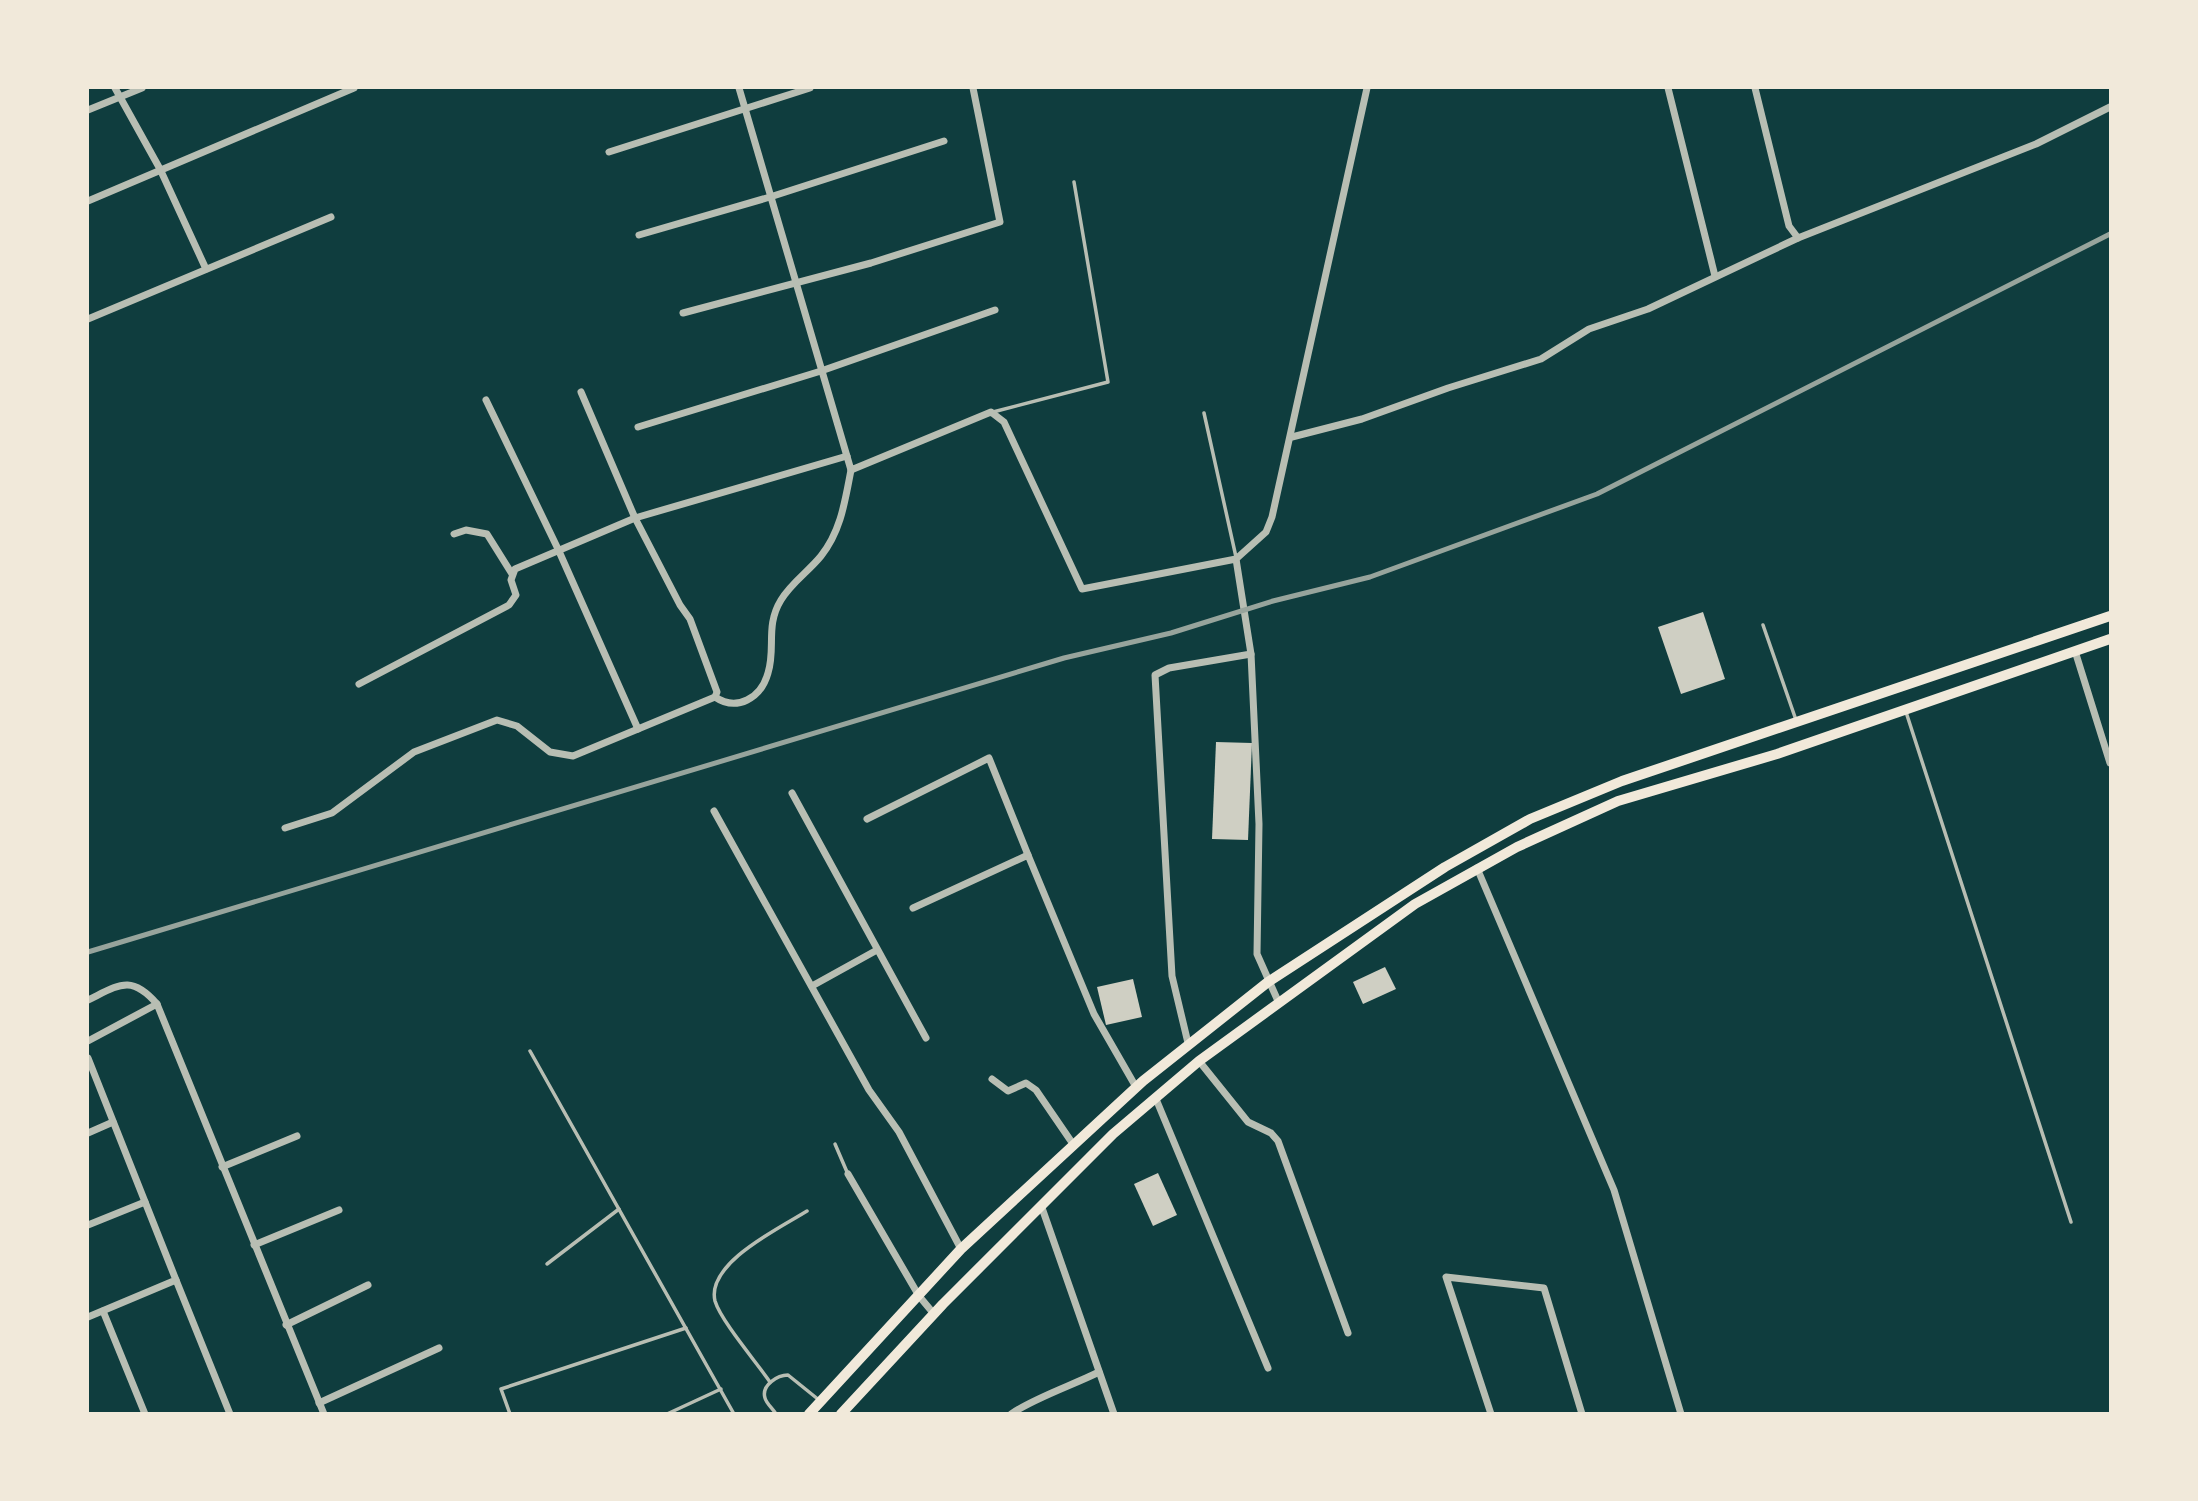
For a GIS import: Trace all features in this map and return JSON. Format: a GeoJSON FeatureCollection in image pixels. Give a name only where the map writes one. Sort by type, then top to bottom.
{"type":"FeatureCollection","features":[{"type":"Feature","properties":{"kind":"main road"},"geometry":{"type":"LineString","coordinates":[[809,1413],[961,1249],[1136,1087],[1268,982],[1399,895],[1530,819],[1622,781],[2110,616]]}},
{"type":"Feature","properties":{"kind":"main road"},"geometry":{"type":"LineString","coordinates":[[841,1413],[934,1314],[1113,1134],[1199,1061],[1415,904],[1477,867],[1618,800],[1777,754],[2110,639]]}},
{"type":"Feature","properties":{"kind":"street"},"geometry":{"type":"LineString","coordinates":[[115,88],[160,169],[206,269]]}},
{"type":"Feature","properties":{"kind":"street"},"geometry":{"type":"LineString","coordinates":[[88,110],[142,88]]}},
{"type":"Feature","properties":{"kind":"street"},"geometry":{"type":"LineString","coordinates":[[88,201],[354,88]]}},
{"type":"Feature","properties":{"kind":"street"},"geometry":{"type":"LineString","coordinates":[[715,697],[726,705],[745,703],[758,692],[769,673],[769,633],[777,609],[782,598],[822,555],[840,525],[850,470],[738,88]]}},
{"type":"Feature","properties":{"kind":"street"},"geometry":{"type":"LineString","coordinates":[[609,152],[810,88]]}},
{"type":"Feature","properties":{"kind":"street"},"geometry":{"type":"LineString","coordinates":[[683,313],[797,284],[999,222],[973,88]]}},
{"type":"Feature","properties":{"kind":"street"},"geometry":{"type":"LineString","coordinates":[[850,470],[991,412],[1004,422],[1082,589],[1236,559],[1266,531],[1272,516],[1292,437],[1367,88]]}},
{"type":"Feature","properties":{"kind":"street"},"geometry":{"type":"LineString","coordinates":[[1668,88],[1715,276]]}},
{"type":"Feature","properties":{"kind":"street"},"geometry":{"type":"LineString","coordinates":[[1755,88],[1789,226],[1798,238]]}},
{"type":"Feature","properties":{"kind":"street"},"geometry":{"type":"LineString","coordinates":[[1292,437],[1363,419],[1448,388],[1541,359],[1589,329],[1648,309],[1798,238],[2036,144],[2110,107]]}},
{"type":"Feature","properties":{"kind":"street"},"geometry":{"type":"LineString","coordinates":[[639,235],[771,197],[944,141]]}},
{"type":"Feature","properties":{"kind":"street"},"geometry":{"type":"LineString","coordinates":[[88,319],[331,217]]}},
{"type":"Feature","properties":{"kind":"street"},"geometry":{"type":"LineString","coordinates":[[638,427],[821,371],[995,310]]}},
{"type":"Feature","properties":{"kind":"street"},"geometry":{"type":"LineString","coordinates":[[285,828],[332,813],[414,752],[497,720],[517,726],[550,752],[573,756],[715,697],[717,692],[690,619],[635,518],[581,393]]}},
{"type":"Feature","properties":{"kind":"street"},"geometry":{"type":"LineString","coordinates":[[486,400],[558,549],[639,729]]}},
{"type":"Feature","properties":{"kind":"street"},"geometry":{"type":"LineString","coordinates":[[359,684],[509,605],[516,595],[512,588],[512,574],[515,569],[635,518],[847,456]]}},
{"type":"Feature","properties":{"kind":"street"},"geometry":{"type":"LineString","coordinates":[[454,534],[466,530],[487,534],[512,574]]}},
{"type":"Feature","properties":{"kind":"street"},"geometry":{"type":"LineString","coordinates":[[1236,559],[1251,654],[1259,824],[1257,954],[1278,1001]]}},
{"type":"Feature","properties":{"kind":"street"},"geometry":{"type":"LineString","coordinates":[[2075,651],[2110,763]]}},
{"type":"Feature","properties":{"kind":"street"},"geometry":{"type":"LineString","coordinates":[[1188,1043],[1172,976],[1155,675],[1169,668],[1251,654]]}},
{"type":"Feature","properties":{"kind":"street"},"geometry":{"type":"LineString","coordinates":[[867,818],[989,758],[1094,1014],[1136,1087]]}},
{"type":"Feature","properties":{"kind":"street"},"geometry":{"type":"LineString","coordinates":[[792,793],[926,1038]]}},
{"type":"Feature","properties":{"kind":"street"},"geometry":{"type":"LineString","coordinates":[[714,811],[869,1090],[899,1132],[961,1249]]}},
{"type":"Feature","properties":{"kind":"street"},"geometry":{"type":"LineString","coordinates":[[913,908],[1028,855]]}},
{"type":"Feature","properties":{"kind":"street"},"geometry":{"type":"LineString","coordinates":[[1477,867],[1614,1190],[1681,1413]]}},
{"type":"Feature","properties":{"kind":"street"},"geometry":{"type":"LineString","coordinates":[[812,986],[877,950]]}},
{"type":"Feature","properties":{"kind":"street"},"geometry":{"type":"LineString","coordinates":[[88,1000],[119,985],[133,985],[143,988],[157,1004],[324,1413]]}},
{"type":"Feature","properties":{"kind":"street"},"geometry":{"type":"LineString","coordinates":[[88,1041],[157,1004]]}},
{"type":"Feature","properties":{"kind":"street"},"geometry":{"type":"LineString","coordinates":[[88,1058],[230,1413]]}},
{"type":"Feature","properties":{"kind":"street"},"geometry":{"type":"LineString","coordinates":[[1199,1061],[1248,1122],[1271,1133],[1278,1142],[1348,1332]]}},
{"type":"Feature","properties":{"kind":"street"},"geometry":{"type":"LineString","coordinates":[[992,1079],[1009,1091],[1027,1083],[1036,1090],[1073,1144]]}},
{"type":"Feature","properties":{"kind":"street"},"geometry":{"type":"LineString","coordinates":[[1156,1099],[1268,1368]]}},
{"type":"Feature","properties":{"kind":"street"},"geometry":{"type":"LineString","coordinates":[[88,1133],[113,1122]]}},
{"type":"Feature","properties":{"kind":"street"},"geometry":{"type":"LineString","coordinates":[[222,1167],[296,1136]]}},
{"type":"Feature","properties":{"kind":"street"},"geometry":{"type":"LineString","coordinates":[[848,1174],[919,1296],[934,1314]]}},
{"type":"Feature","properties":{"kind":"street"},"geometry":{"type":"LineString","coordinates":[[88,1225],[145,1202]]}},
{"type":"Feature","properties":{"kind":"street"},"geometry":{"type":"LineString","coordinates":[[1041,1205],[1114,1413]]}},
{"type":"Feature","properties":{"kind":"street"},"geometry":{"type":"LineString","coordinates":[[254,1245],[339,1210]]}},
{"type":"Feature","properties":{"kind":"street"},"geometry":{"type":"LineString","coordinates":[[1491,1413],[1446,1277],[1544,1288],[1582,1413]]}},
{"type":"Feature","properties":{"kind":"street"},"geometry":{"type":"LineString","coordinates":[[88,1317],[176,1280]]}},
{"type":"Feature","properties":{"kind":"street"},"geometry":{"type":"LineString","coordinates":[[286,1325],[369,1286]]}},
{"type":"Feature","properties":{"kind":"street"},"geometry":{"type":"LineString","coordinates":[[103,1311],[145,1413]]}},
{"type":"Feature","properties":{"kind":"street"},"geometry":{"type":"LineString","coordinates":[[318,1403],[439,1348]]}},
{"type":"Feature","properties":{"kind":"street"},"geometry":{"type":"LineString","coordinates":[[1011,1413],[1027,1403],[1038,1402],[1099,1372]]}},
{"type":"Feature","properties":{"kind":"lane"},"geometry":{"type":"LineString","coordinates":[[991,412],[1108,382],[1074,181]]}},
{"type":"Feature","properties":{"kind":"lane"},"geometry":{"type":"LineString","coordinates":[[1203,413],[1236,559]]}},
{"type":"Feature","properties":{"kind":"lane"},"geometry":{"type":"LineString","coordinates":[[1763,625],[1797,722]]}},
{"type":"Feature","properties":{"kind":"lane"},"geometry":{"type":"LineString","coordinates":[[1905,710],[2071,1223]]}},
{"type":"Feature","properties":{"kind":"lane"},"geometry":{"type":"LineString","coordinates":[[530,1051],[734,1413]]}},
{"type":"Feature","properties":{"kind":"lane"},"geometry":{"type":"LineString","coordinates":[[835,1144],[848,1174]]}},
{"type":"Feature","properties":{"kind":"lane"},"geometry":{"type":"LineString","coordinates":[[547,1264],[619,1209]]}},
{"type":"Feature","properties":{"kind":"lane"},"geometry":{"type":"LineString","coordinates":[[770,1382],[718,1309],[714,1289],[722,1272],[744,1251],[807,1211]]}},
{"type":"Feature","properties":{"kind":"lane"},"geometry":{"type":"LineString","coordinates":[[510,1413],[501,1389],[686,1328]]}},
{"type":"Feature","properties":{"kind":"lane"},"geometry":{"type":"LineString","coordinates":[[770,1382],[788,1375],[820,1402]]}},
{"type":"Feature","properties":{"kind":"lane"},"geometry":{"type":"LineString","coordinates":[[770,1382],[765,1398],[776,1413]]}},
{"type":"Feature","properties":{"kind":"lane"},"geometry":{"type":"LineString","coordinates":[[667,1413],[721,1389]]}},
{"type":"Feature","properties":{"kind":"building"},"geometry":{"type":"Polygon","coordinates":[[[1703,612],[1725,679],[1681,694],[1658,627],[1703,612]]]}},
{"type":"Feature","properties":{"kind":"building"},"geometry":{"type":"Polygon","coordinates":[[[1216,742],[1252,743],[1248,840],[1212,839],[1216,742]]]}},
{"type":"Feature","properties":{"kind":"building"},"geometry":{"type":"Polygon","coordinates":[[[1385,967],[1396,989],[1363,1004],[1353,982],[1385,967]]]}},
{"type":"Feature","properties":{"kind":"building"},"geometry":{"type":"Polygon","coordinates":[[[1133,979],[1142,1017],[1106,1025],[1097,987],[1133,979]]]}},
{"type":"Feature","properties":{"kind":"building"},"geometry":{"type":"Polygon","coordinates":[[[1158,1173],[1177,1215],[1153,1226],[1134,1184],[1158,1173]]]}},
{"type":"Feature","properties":{"kind":"railway"},"geometry":{"type":"LineString","coordinates":[[88,952],[1064,658],[1171,633],[1273,601],[1370,577],[1597,494],[2110,234]]}}]}
